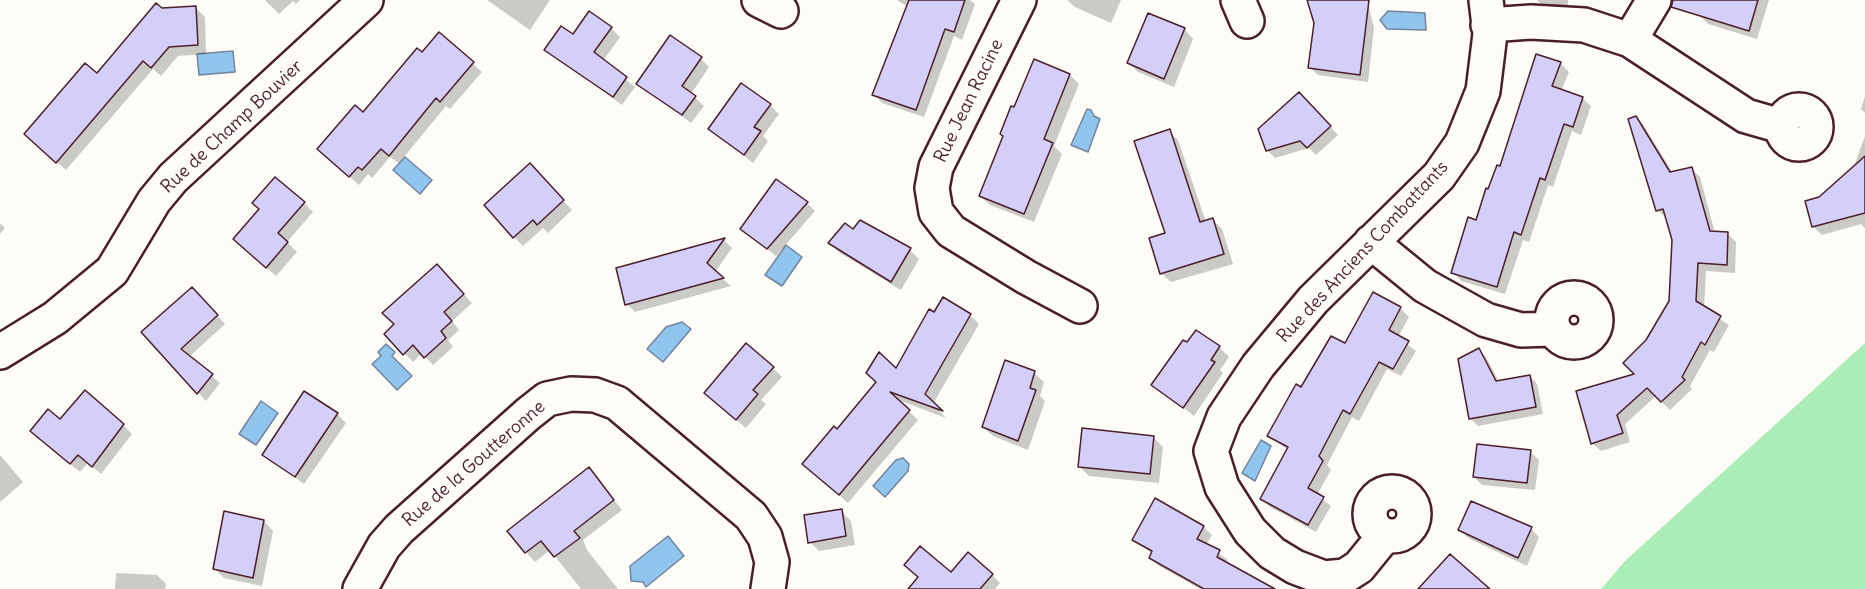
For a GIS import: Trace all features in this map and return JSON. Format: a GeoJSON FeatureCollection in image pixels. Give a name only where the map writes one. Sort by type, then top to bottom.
{"type":"FeatureCollection","features":[{"type":"Feature","properties":{"kind":"street","name":"Rue de Champ Bouvier"},"geometry":{"type":"LineString","coordinates":[[0,352],[55,318],[112,271],[154,201],[173,178],[366,0]]}},
{"type":"Feature","properties":{"kind":"street","name":"Rue Jean Racine"},"geometry":{"type":"LineString","coordinates":[[1019,0],[936,167],[932,188],[936,212],[951,231],[1026,277],[1080,306]]}},
{"type":"Feature","properties":{"kind":"street"},"geometry":{"type":"LineString","coordinates":[[1630,40],[1654,0]]}},
{"type":"Feature","properties":{"kind":"street"},"geometry":{"type":"LineString","coordinates":[[1487,13],[1530,22],[1584,25],[1630,40],[1746,116],[1781,126]]}},
{"type":"Feature","properties":{"kind":"street","name":"Rue des Anciens Combattants"},"geometry":{"type":"LineString","coordinates":[[1385,535],[1359,567],[1344,576],[1324,578],[1295,567],[1272,553],[1250,531],[1222,487],[1211,451],[1224,417],[1258,366],[1313,300],[1439,176],[1462,143],[1483,91],[1487,13]]}},
{"type":"Feature","properties":{"kind":"street"},"geometry":{"type":"LineString","coordinates":[[1371,242],[1425,286],[1486,320],[1521,330],[1553,329]]}},
{"type":"Feature","properties":{"kind":"street","name":"Rue de la Goutteronne"},"geometry":{"type":"LineString","coordinates":[[360,589],[384,546],[399,529],[547,399],[571,394],[595,395],[617,403],[751,516],[765,537],[772,562],[768,589]]}},
{"type":"Feature","properties":{"kind":"green space"},"geometry":{"type":"Polygon","coordinates":[[[1865,343],[1865,589],[1601,589],[1625,561],[1865,343]]]}},
{"type":"Feature","properties":{"kind":"water"},"geometry":{"type":"Polygon","coordinates":[[[1388,11],[1425,13],[1426,30],[1387,29],[1380,20],[1388,11]]]}},
{"type":"Feature","properties":{"kind":"water"},"geometry":{"type":"Polygon","coordinates":[[[233,51],[235,72],[199,75],[197,54],[233,51]]]}},
{"type":"Feature","properties":{"kind":"water"},"geometry":{"type":"Polygon","coordinates":[[[1087,109],[1100,119],[1088,152],[1071,145],[1087,109]]]}},
{"type":"Feature","properties":{"kind":"water"},"geometry":{"type":"Polygon","coordinates":[[[405,157],[432,180],[420,194],[393,170],[405,157]]]}},
{"type":"Feature","properties":{"kind":"water"},"geometry":{"type":"Polygon","coordinates":[[[786,245],[802,257],[782,286],[765,275],[786,245]]]}},
{"type":"Feature","properties":{"kind":"water"},"geometry":{"type":"Polygon","coordinates":[[[682,322],[691,329],[663,362],[647,349],[666,327],[682,322]]]}},
{"type":"Feature","properties":{"kind":"water"},"geometry":{"type":"Polygon","coordinates":[[[386,344],[395,352],[392,356],[412,376],[397,390],[372,364],[381,356],[378,352],[386,344]]]}},
{"type":"Feature","properties":{"kind":"water"},"geometry":{"type":"Polygon","coordinates":[[[261,401],[278,413],[256,445],[239,434],[261,401]]]}},
{"type":"Feature","properties":{"kind":"water"},"geometry":{"type":"Polygon","coordinates":[[[1261,440],[1271,446],[1255,481],[1242,473],[1261,440]]]}},
{"type":"Feature","properties":{"kind":"water"},"geometry":{"type":"Polygon","coordinates":[[[903,458],[909,464],[908,471],[885,497],[873,486],[896,460],[903,458]]]}},
{"type":"Feature","properties":{"kind":"water"},"geometry":{"type":"Polygon","coordinates":[[[668,536],[684,556],[646,587],[643,582],[631,581],[630,566],[668,536]]]}},
{"type":"Feature","properties":{"kind":"building"},"geometry":{"type":"Polygon","coordinates":[[[909,0],[965,0],[954,32],[945,29],[916,110],[872,95],[909,0]]]}},
{"type":"Feature","properties":{"kind":"building"},"geometry":{"type":"Polygon","coordinates":[[[1307,0],[1369,0],[1360,75],[1308,68],[1314,23],[1307,0]]]}},
{"type":"Feature","properties":{"kind":"building"},"geometry":{"type":"Polygon","coordinates":[[[1673,0],[1758,0],[1749,31],[1671,7],[1673,0]]]}},
{"type":"Feature","properties":{"kind":"building"},"geometry":{"type":"Polygon","coordinates":[[[156,3],[162,8],[196,6],[198,45],[169,47],[151,68],[143,61],[56,163],[24,134],[85,63],[97,73],[156,3]]]}},
{"type":"Feature","properties":{"kind":"building"},"geometry":{"type":"Polygon","coordinates":[[[589,11],[612,27],[594,52],[627,77],[613,97],[544,50],[561,26],[573,34],[589,11]]]}},
{"type":"Feature","properties":{"kind":"building"},"geometry":{"type":"Polygon","coordinates":[[[1148,13],[1185,28],[1164,79],[1127,63],[1148,13]]]}},
{"type":"Feature","properties":{"kind":"building"},"geometry":{"type":"Polygon","coordinates":[[[439,32],[474,62],[440,102],[436,98],[389,156],[381,149],[362,170],[358,167],[349,177],[317,149],[355,105],[363,112],[417,48],[422,52],[439,32]]]}},
{"type":"Feature","properties":{"kind":"building"},"geometry":{"type":"Polygon","coordinates":[[[670,35],[702,57],[682,86],[696,96],[682,115],[636,84],[670,35]]]}},
{"type":"Feature","properties":{"kind":"building"},"geometry":{"type":"Polygon","coordinates":[[[1536,54],[1561,62],[1552,86],[1583,97],[1573,127],[1564,124],[1545,180],[1540,178],[1521,235],[1514,232],[1497,287],[1451,273],[1468,217],[1476,220],[1486,188],[1488,189],[1497,165],[1500,166],[1536,54]]]}},
{"type":"Feature","properties":{"kind":"building"},"geometry":{"type":"Polygon","coordinates":[[[1034,59],[1070,74],[1044,139],[1053,143],[1024,214],[979,196],[1003,136],[1000,134],[1011,106],[1014,107],[1034,59]]]}},
{"type":"Feature","properties":{"kind":"building"},"geometry":{"type":"Polygon","coordinates":[[[741,83],[771,104],[754,127],[761,131],[744,155],[708,129],[741,83]]]}},
{"type":"Feature","properties":{"kind":"building"},"geometry":{"type":"Polygon","coordinates":[[[1299,92],[1331,126],[1307,148],[1300,141],[1266,151],[1258,129],[1299,92]]]}},
{"type":"Feature","properties":{"kind":"building"},"geometry":{"type":"Polygon","coordinates":[[[1636,116],[1670,172],[1692,167],[1710,231],[1728,232],[1727,265],[1698,263],[1696,301],[1721,316],[1705,345],[1701,342],[1682,377],[1685,380],[1661,402],[1647,388],[1617,415],[1623,433],[1591,444],[1576,391],[1634,374],[1623,363],[1646,340],[1669,301],[1672,240],[1663,209],[1656,211],[1628,119],[1636,116]]]}},
{"type":"Feature","properties":{"kind":"building"},"geometry":{"type":"Polygon","coordinates":[[[1170,129],[1200,222],[1213,218],[1224,254],[1160,274],[1149,238],[1165,233],[1134,141],[1170,129]]]}},
{"type":"Feature","properties":{"kind":"building"},"geometry":{"type":"Polygon","coordinates":[[[1865,156],[1865,213],[1812,227],[1805,201],[1819,197],[1865,156]]]}},
{"type":"Feature","properties":{"kind":"building"},"geometry":{"type":"Polygon","coordinates":[[[530,163],[564,200],[537,225],[533,220],[513,238],[484,205],[530,163]]]}},
{"type":"Feature","properties":{"kind":"building"},"geometry":{"type":"Polygon","coordinates":[[[275,177],[305,202],[278,233],[288,242],[266,268],[233,239],[259,209],[252,203],[275,177]]]}},
{"type":"Feature","properties":{"kind":"building"},"geometry":{"type":"Polygon","coordinates":[[[776,179],[808,202],[767,249],[740,229],[776,179]]]}},
{"type":"Feature","properties":{"kind":"building"},"geometry":{"type":"Polygon","coordinates":[[[860,220],[911,248],[891,282],[828,243],[845,223],[853,229],[860,220]]]}},
{"type":"Feature","properties":{"kind":"building"},"geometry":{"type":"Polygon","coordinates":[[[725,238],[707,263],[724,278],[625,305],[616,268],[725,238]]]}},
{"type":"Feature","properties":{"kind":"building"},"geometry":{"type":"Polygon","coordinates":[[[437,264],[464,294],[444,312],[452,321],[441,331],[446,338],[424,358],[413,345],[403,355],[384,334],[394,324],[382,313],[437,264]]]}},
{"type":"Feature","properties":{"kind":"building"},"geometry":{"type":"Polygon","coordinates":[[[192,287],[218,315],[181,349],[213,374],[197,394],[141,332],[192,287]]]}},
{"type":"Feature","properties":{"kind":"building"},"geometry":{"type":"Polygon","coordinates":[[[1373,292],[1401,307],[1389,330],[1409,341],[1393,369],[1379,362],[1350,414],[1343,410],[1319,456],[1323,461],[1308,488],[1324,497],[1308,525],[1260,499],[1288,447],[1267,436],[1296,384],[1301,387],[1331,336],[1345,343],[1373,292]]]}},
{"type":"Feature","properties":{"kind":"building"},"geometry":{"type":"Polygon","coordinates":[[[943,297],[971,314],[925,394],[943,411],[890,392],[910,410],[839,495],[802,464],[834,426],[837,429],[876,382],[866,373],[879,352],[896,368],[929,309],[934,312],[943,297]]]}},
{"type":"Feature","properties":{"kind":"building"},"geometry":{"type":"Polygon","coordinates":[[[1196,330],[1220,346],[1211,360],[1215,362],[1183,408],[1151,385],[1183,340],[1187,342],[1196,330]]]}},
{"type":"Feature","properties":{"kind":"building"},"geometry":{"type":"Polygon","coordinates":[[[746,343],[774,367],[753,390],[758,394],[736,420],[704,393],[746,343]]]}},
{"type":"Feature","properties":{"kind":"building"},"geometry":{"type":"Polygon","coordinates":[[[1479,348],[1496,381],[1530,375],[1536,407],[1469,419],[1458,359],[1479,348]]]}},
{"type":"Feature","properties":{"kind":"building"},"geometry":{"type":"Polygon","coordinates":[[[1005,360],[1035,371],[1030,388],[1036,390],[1018,441],[982,427],[1005,360]]]}},
{"type":"Feature","properties":{"kind":"building"},"geometry":{"type":"Polygon","coordinates":[[[85,390],[124,424],[92,467],[78,455],[70,464],[30,431],[48,409],[60,419],[85,390]]]}},
{"type":"Feature","properties":{"kind":"building"},"geometry":{"type":"Polygon","coordinates":[[[304,391],[338,413],[295,477],[262,455],[304,391]]]}},
{"type":"Feature","properties":{"kind":"building"},"geometry":{"type":"Polygon","coordinates":[[[1082,428],[1154,436],[1150,474],[1078,467],[1082,428]]]}},
{"type":"Feature","properties":{"kind":"building"},"geometry":{"type":"Polygon","coordinates":[[[1477,444],[1531,450],[1527,483],[1473,477],[1477,444]]]}},
{"type":"Feature","properties":{"kind":"building"},"geometry":{"type":"Polygon","coordinates":[[[589,467],[614,500],[574,531],[580,538],[554,557],[541,541],[525,553],[507,531],[589,467]]]}},
{"type":"Feature","properties":{"kind":"building"},"geometry":{"type":"Polygon","coordinates":[[[1155,498],[1204,526],[1197,539],[1220,550],[1217,557],[1275,589],[1204,589],[1149,558],[1152,551],[1132,540],[1155,498]]]}},
{"type":"Feature","properties":{"kind":"building"},"geometry":{"type":"Polygon","coordinates":[[[1471,501],[1532,527],[1518,558],[1458,530],[1471,501]]]}},
{"type":"Feature","properties":{"kind":"building"},"geometry":{"type":"Polygon","coordinates":[[[842,509],[846,536],[808,543],[804,515],[842,509]]]}},
{"type":"Feature","properties":{"kind":"building"},"geometry":{"type":"Polygon","coordinates":[[[224,511],[264,520],[253,578],[213,569],[224,511]]]}},
{"type":"Feature","properties":{"kind":"building"},"geometry":{"type":"Polygon","coordinates":[[[920,546],[951,572],[968,552],[993,574],[980,589],[908,589],[918,577],[904,565],[920,546]]]}},
{"type":"Feature","properties":{"kind":"building"},"geometry":{"type":"Polygon","coordinates":[[[1450,554],[1490,589],[1418,589],[1450,554]]]}}]}
